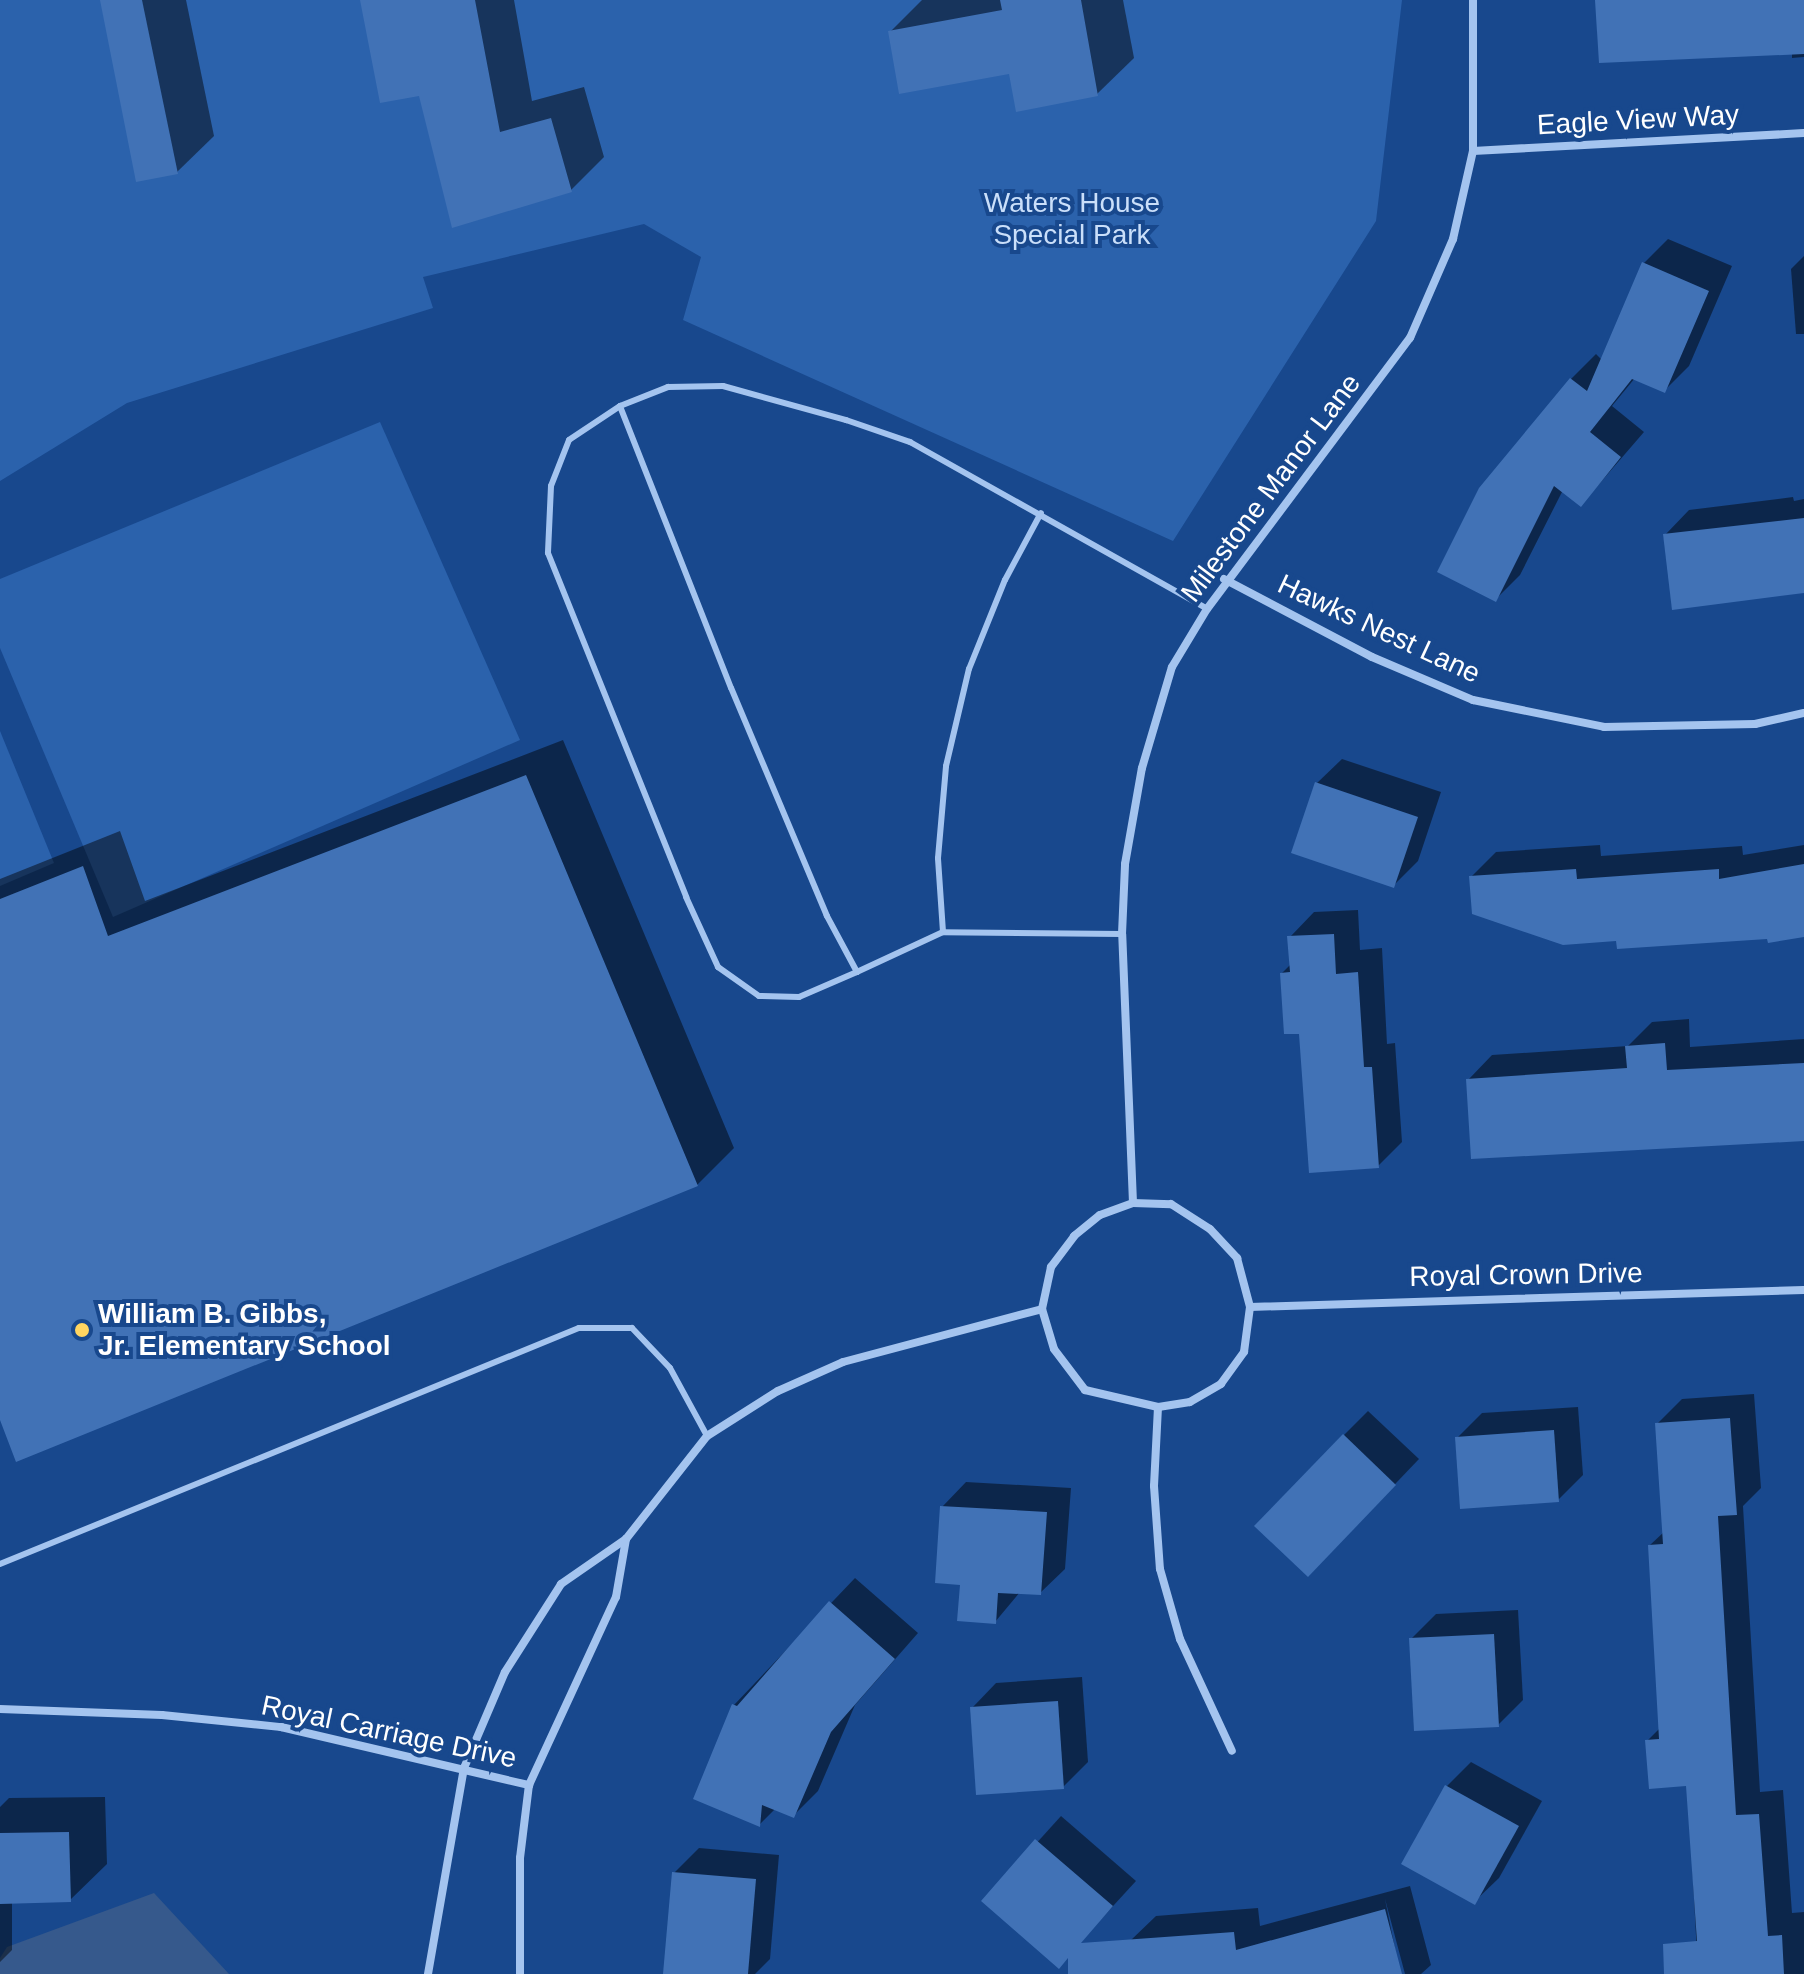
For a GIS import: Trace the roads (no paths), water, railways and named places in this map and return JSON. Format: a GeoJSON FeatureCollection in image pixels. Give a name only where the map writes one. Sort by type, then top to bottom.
{"type":"FeatureCollection","features":[{"type":"Feature","properties":{"kind":"street","name":"Milestone Manor Lane"},"geometry":{"type":"LineString","coordinates":[[1133,1203],[1122,934],[1125,864],[1142,768],[1172,667],[1224,579],[1410,338],[1453,239],[1473,151],[1473,0]]}},
{"type":"Feature","properties":{"kind":"street","name":"Eagle View Way"},"geometry":{"type":"LineString","coordinates":[[1473,151],[1804,133]]}},
{"type":"Feature","properties":{"kind":"street","name":"Hawks Nest Lane"},"geometry":{"type":"LineString","coordinates":[[1224,579],[1372,657],[1473,700],[1604,727],[1755,724],[1804,713]]}},
{"type":"Feature","properties":{"kind":"street"},"geometry":{"type":"LineString","coordinates":[[1133,1203],[1171,1204],[1210,1229],[1237,1258],[1250,1307],[1244,1352],[1221,1384],[1190,1402],[1158,1407],[1085,1390],[1054,1349],[1042,1309],[1051,1267],[1074,1236],[1100,1215],[1133,1203]]}},
{"type":"Feature","properties":{"kind":"street","name":"Royal Crown Drive"},"geometry":{"type":"LineString","coordinates":[[1250,1307],[1804,1290]]}},
{"type":"Feature","properties":{"kind":"street"},"geometry":{"type":"LineString","coordinates":[[428,1974],[464,1768],[505,1672],[561,1584],[626,1539],[707,1436],[778,1391],[843,1362],[1042,1309]]}},
{"type":"Feature","properties":{"kind":"street"},"geometry":{"type":"LineString","coordinates":[[1158,1407],[1154,1486],[1160,1569],[1180,1639],[1232,1751]]}},
{"type":"Feature","properties":{"kind":"street"},"geometry":{"type":"LineString","coordinates":[[520,1974],[520,1858],[529,1785],[616,1597],[626,1539]]}},
{"type":"Feature","properties":{"kind":"street","name":"Royal Carriage Drive"},"geometry":{"type":"LineString","coordinates":[[0,1709],[162,1715],[281,1727],[529,1785]]}},
{"type":"Feature","properties":{"kind":"lane"},"geometry":{"type":"LineString","coordinates":[[1122,934],[943,932],[799,997],[759,996],[718,967],[686,897],[548,553],[551,486],[569,440],[620,406],[668,387],[723,386],[804,406],[910,442],[1207,609]]}},
{"type":"Feature","properties":{"kind":"lane"},"geometry":{"type":"LineString","coordinates":[[620,406],[731,688],[827,916],[857,972]]}},
{"type":"Feature","properties":{"kind":"lane"},"geometry":{"type":"LineString","coordinates":[[943,932],[938,858],[943,796],[969,669],[1005,580],[1041,513]]}},
{"type":"Feature","properties":{"kind":"lane"},"geometry":{"type":"LineString","coordinates":[[0,1564],[579,1328],[632,1328],[670,1368],[707,1436]]}},
{"type":"Feature","properties":{"kind":"place","name":"William B. Gibbs, Jr. Elementary School"},"geometry":{"type":"Point","coordinates":[82,1330]}},
{"type":"Feature","properties":{"kind":"park label","name":"Waters House Special Park"},"geometry":{"type":"Point","coordinates":[1072,219]}}]}
